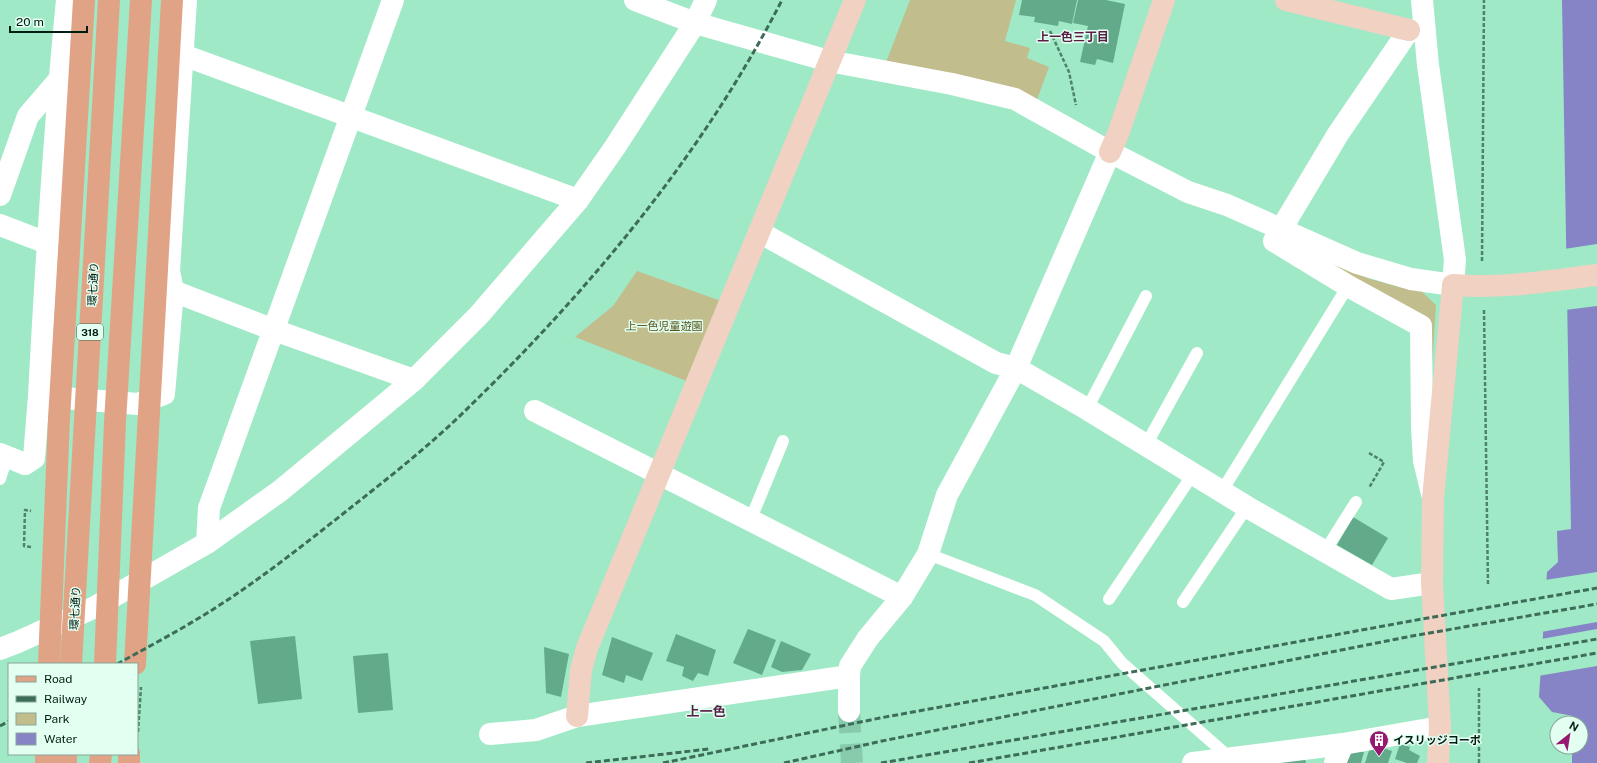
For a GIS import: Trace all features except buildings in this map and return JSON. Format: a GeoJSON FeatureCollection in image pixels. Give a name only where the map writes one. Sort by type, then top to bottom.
{"type":"FeatureCollection","features":[{"type":"Feature","properties":{"kind":"main road","name":"環七通り"},"geometry":{"type":"LineString","coordinates":[[71,663],[109,0]]}},
{"type":"Feature","properties":{"kind":"main road"},"geometry":{"type":"LineString","coordinates":[[105,663],[115,422],[141,0]]}},
{"type":"Feature","properties":{"kind":"main road"},"geometry":{"type":"LineString","coordinates":[[50,663],[59,419],[78,3]]}},
{"type":"Feature","properties":{"kind":"main road"},"geometry":{"type":"LineString","coordinates":[[135,663],[176,3]]}},
{"type":"Feature","properties":{"kind":"street"},"geometry":{"type":"LineString","coordinates":[[207,543],[208,508],[393,0]]}},
{"type":"Feature","properties":{"kind":"street"},"geometry":{"type":"LineString","coordinates":[[635,0],[695,23],[829,61],[952,84],[1015,99],[1110,152],[1188,192],[1227,205],[1357,263],[1385,272],[1411,279],[1453,285],[1483,287],[1597,275]]}},
{"type":"Feature","properties":{"kind":"street"},"geometry":{"type":"LineString","coordinates":[[0,649],[93,608],[207,543],[280,490],[414,380],[479,315],[578,200],[615,147],[695,23],[706,0]]}},
{"type":"Feature","properties":{"kind":"street"},"geometry":{"type":"LineString","coordinates":[[577,716],[581,670],[588,648],[855,0]]}},
{"type":"Feature","properties":{"kind":"street"},"geometry":{"type":"LineString","coordinates":[[849,711],[848,676],[850,666],[868,638],[902,597],[928,554],[954,479],[1016,368],[1118,134],[1164,0]]}},
{"type":"Feature","properties":{"kind":"street"},"geometry":{"type":"LineString","coordinates":[[1286,0],[1416,31]]}},
{"type":"Feature","properties":{"kind":"street"},"geometry":{"type":"LineString","coordinates":[[1422,0],[1416,31],[1455,260],[1433,499],[1432,583],[1440,727],[1438,763]]}},
{"type":"Feature","properties":{"kind":"street"},"geometry":{"type":"LineString","coordinates":[[4,456],[24,464],[34,458],[39,396],[47,243],[59,80],[78,3]]}},
{"type":"Feature","properties":{"kind":"street"},"geometry":{"type":"LineString","coordinates":[[39,396],[138,404],[164,394],[173,291],[169,272],[183,55],[176,3]]}},
{"type":"Feature","properties":{"kind":"street"},"geometry":{"type":"LineString","coordinates":[[1416,31],[1338,134],[1274,241],[1348,286],[1421,326],[1422,434],[1424,461],[1433,499]]}},
{"type":"Feature","properties":{"kind":"street"},"geometry":{"type":"LineString","coordinates":[[183,55],[578,200]]}},
{"type":"Feature","properties":{"kind":"street"},"geometry":{"type":"LineString","coordinates":[[0,195],[28,116],[59,80]]}},
{"type":"Feature","properties":{"kind":"street"},"geometry":{"type":"LineString","coordinates":[[0,225],[47,243]]}},
{"type":"Feature","properties":{"kind":"street"},"geometry":{"type":"LineString","coordinates":[[759,232],[996,363],[1016,368],[1087,409],[1246,507],[1391,588],[1432,583]]}},
{"type":"Feature","properties":{"kind":"street"},"geometry":{"type":"LineString","coordinates":[[173,291],[274,330],[414,380]]}},
{"type":"Feature","properties":{"kind":"street"},"geometry":{"type":"LineString","coordinates":[[535,411],[902,597]]}},
{"type":"Feature","properties":{"kind":"street"},"geometry":{"type":"LineString","coordinates":[[490,734],[536,730],[577,716],[848,676]]}},
{"type":"Feature","properties":{"kind":"street"},"geometry":{"type":"LineString","coordinates":[[1193,763],[1339,753],[1440,727]]}},
{"type":"Feature","properties":{"kind":"lane"},"geometry":{"type":"LineString","coordinates":[[1222,491],[1348,286]]}},
{"type":"Feature","properties":{"kind":"lane"},"geometry":{"type":"LineString","coordinates":[[1087,409],[1146,296]]}},
{"type":"Feature","properties":{"kind":"lane"},"geometry":{"type":"LineString","coordinates":[[1146,445],[1197,353]]}},
{"type":"Feature","properties":{"kind":"lane"},"geometry":{"type":"LineString","coordinates":[[750,521],[783,441]]}},
{"type":"Feature","properties":{"kind":"lane"},"geometry":{"type":"LineString","coordinates":[[0,479],[4,456]]}},
{"type":"Feature","properties":{"kind":"lane"},"geometry":{"type":"LineString","coordinates":[[1109,600],[1193,474]]}},
{"type":"Feature","properties":{"kind":"lane"},"geometry":{"type":"LineString","coordinates":[[1325,551],[1356,502]]}},
{"type":"Feature","properties":{"kind":"lane"},"geometry":{"type":"LineString","coordinates":[[1183,602],[1246,507]]}},
{"type":"Feature","properties":{"kind":"lane"},"geometry":{"type":"LineString","coordinates":[[928,554],[1035,595],[1104,641],[1122,663],[1222,751],[1227,761]]}},
{"type":"Feature","properties":{"kind":"path"},"geometry":{"type":"LineString","coordinates":[[1484,0],[1482,240],[1488,586]]}},
{"type":"Feature","properties":{"kind":"path"},"geometry":{"type":"LineString","coordinates":[[1050,31],[1069,72],[1079,120],[1075,132]]}},
{"type":"Feature","properties":{"kind":"path"},"geometry":{"type":"LineString","coordinates":[[1356,502],[1360,502],[1384,462],[1369,453]]}},
{"type":"Feature","properties":{"kind":"path"},"geometry":{"type":"LineString","coordinates":[[1479,688],[1479,763]]}},
{"type":"Feature","properties":{"kind":"green space"},"geometry":{"type":"Polygon","coordinates":[[[910,0],[1016,0],[1005,41],[1030,48],[1027,58],[1049,67],[1035,105],[885,65],[910,0]]]}},
{"type":"Feature","properties":{"kind":"green space"},"geometry":{"type":"Polygon","coordinates":[[[1288,244],[1370,279],[1403,288],[1421,291],[1436,305],[1428,427],[1427,322],[1288,244]]]}},
{"type":"Feature","properties":{"kind":"green space","name":"上一色児童遊園"},"geometry":{"type":"Polygon","coordinates":[[[637,271],[721,301],[689,382],[575,337],[613,306],[637,271]]]}},
{"type":"Feature","properties":{"kind":"water"},"geometry":{"type":"Polygon","coordinates":[[[1562,0],[1597,0],[1597,763],[1572,763],[1572,755],[1589,755],[1589,715],[1568,715],[1552,712],[1539,697],[1547,572],[1558,562],[1557,531],[1571,529],[1562,0]]]}},
{"type":"Feature","properties":{"kind":"pier"},"geometry":{"type":"Polygon","coordinates":[[[1597,244],[1597,306],[1565,310],[1564,249],[1597,244]]]}},
{"type":"Feature","properties":{"kind":"pier"},"geometry":{"type":"Polygon","coordinates":[[[1597,572],[1597,622],[1541,632],[1545,580],[1597,572]]]}},
{"type":"Feature","properties":{"kind":"pier"},"geometry":{"type":"Polygon","coordinates":[[[1597,629],[1597,666],[1538,676],[1541,639],[1597,629]]]}},
{"type":"Feature","properties":{"kind":"tunnel"},"geometry":{"type":"LineString","coordinates":[[849,711],[852,763]]}},
{"type":"Feature","properties":{"kind":"railway"},"geometry":{"type":"LineString","coordinates":[[119,663],[202,616],[273,568],[409,461],[441,434],[471,405],[560,313],[643,215],[718,111],[782,0]]}},
{"type":"Feature","properties":{"kind":"railway"},"geometry":{"type":"LineString","coordinates":[[663,763],[880,718],[1597,588]]}},
{"type":"Feature","properties":{"kind":"railway"},"geometry":{"type":"LineString","coordinates":[[784,763],[882,741],[1412,636],[1597,604]]}},
{"type":"Feature","properties":{"kind":"railway"},"geometry":{"type":"LineString","coordinates":[[881,763],[1597,639]]}},
{"type":"Feature","properties":{"kind":"railway"},"geometry":{"type":"LineString","coordinates":[[969,763],[1597,653]]}},
{"type":"Feature","properties":{"kind":"railway"},"geometry":{"type":"LineString","coordinates":[[0,726],[8,722]]}},
{"type":"Feature","properties":{"kind":"railway"},"geometry":{"type":"LineString","coordinates":[[586,763],[709,749]]}},
{"type":"Feature","properties":{"kind":"place","name":"イスリッジコーポ"},"geometry":{"type":"Point","coordinates":[1379,757]}},
{"type":"Feature","properties":{"kind":"district","name":"上一色三丁目"},"geometry":{"type":"Point","coordinates":[1073,37]}},
{"type":"Feature","properties":{"kind":"district","name":"上一色"},"geometry":{"type":"Point","coordinates":[706,711]}}]}
